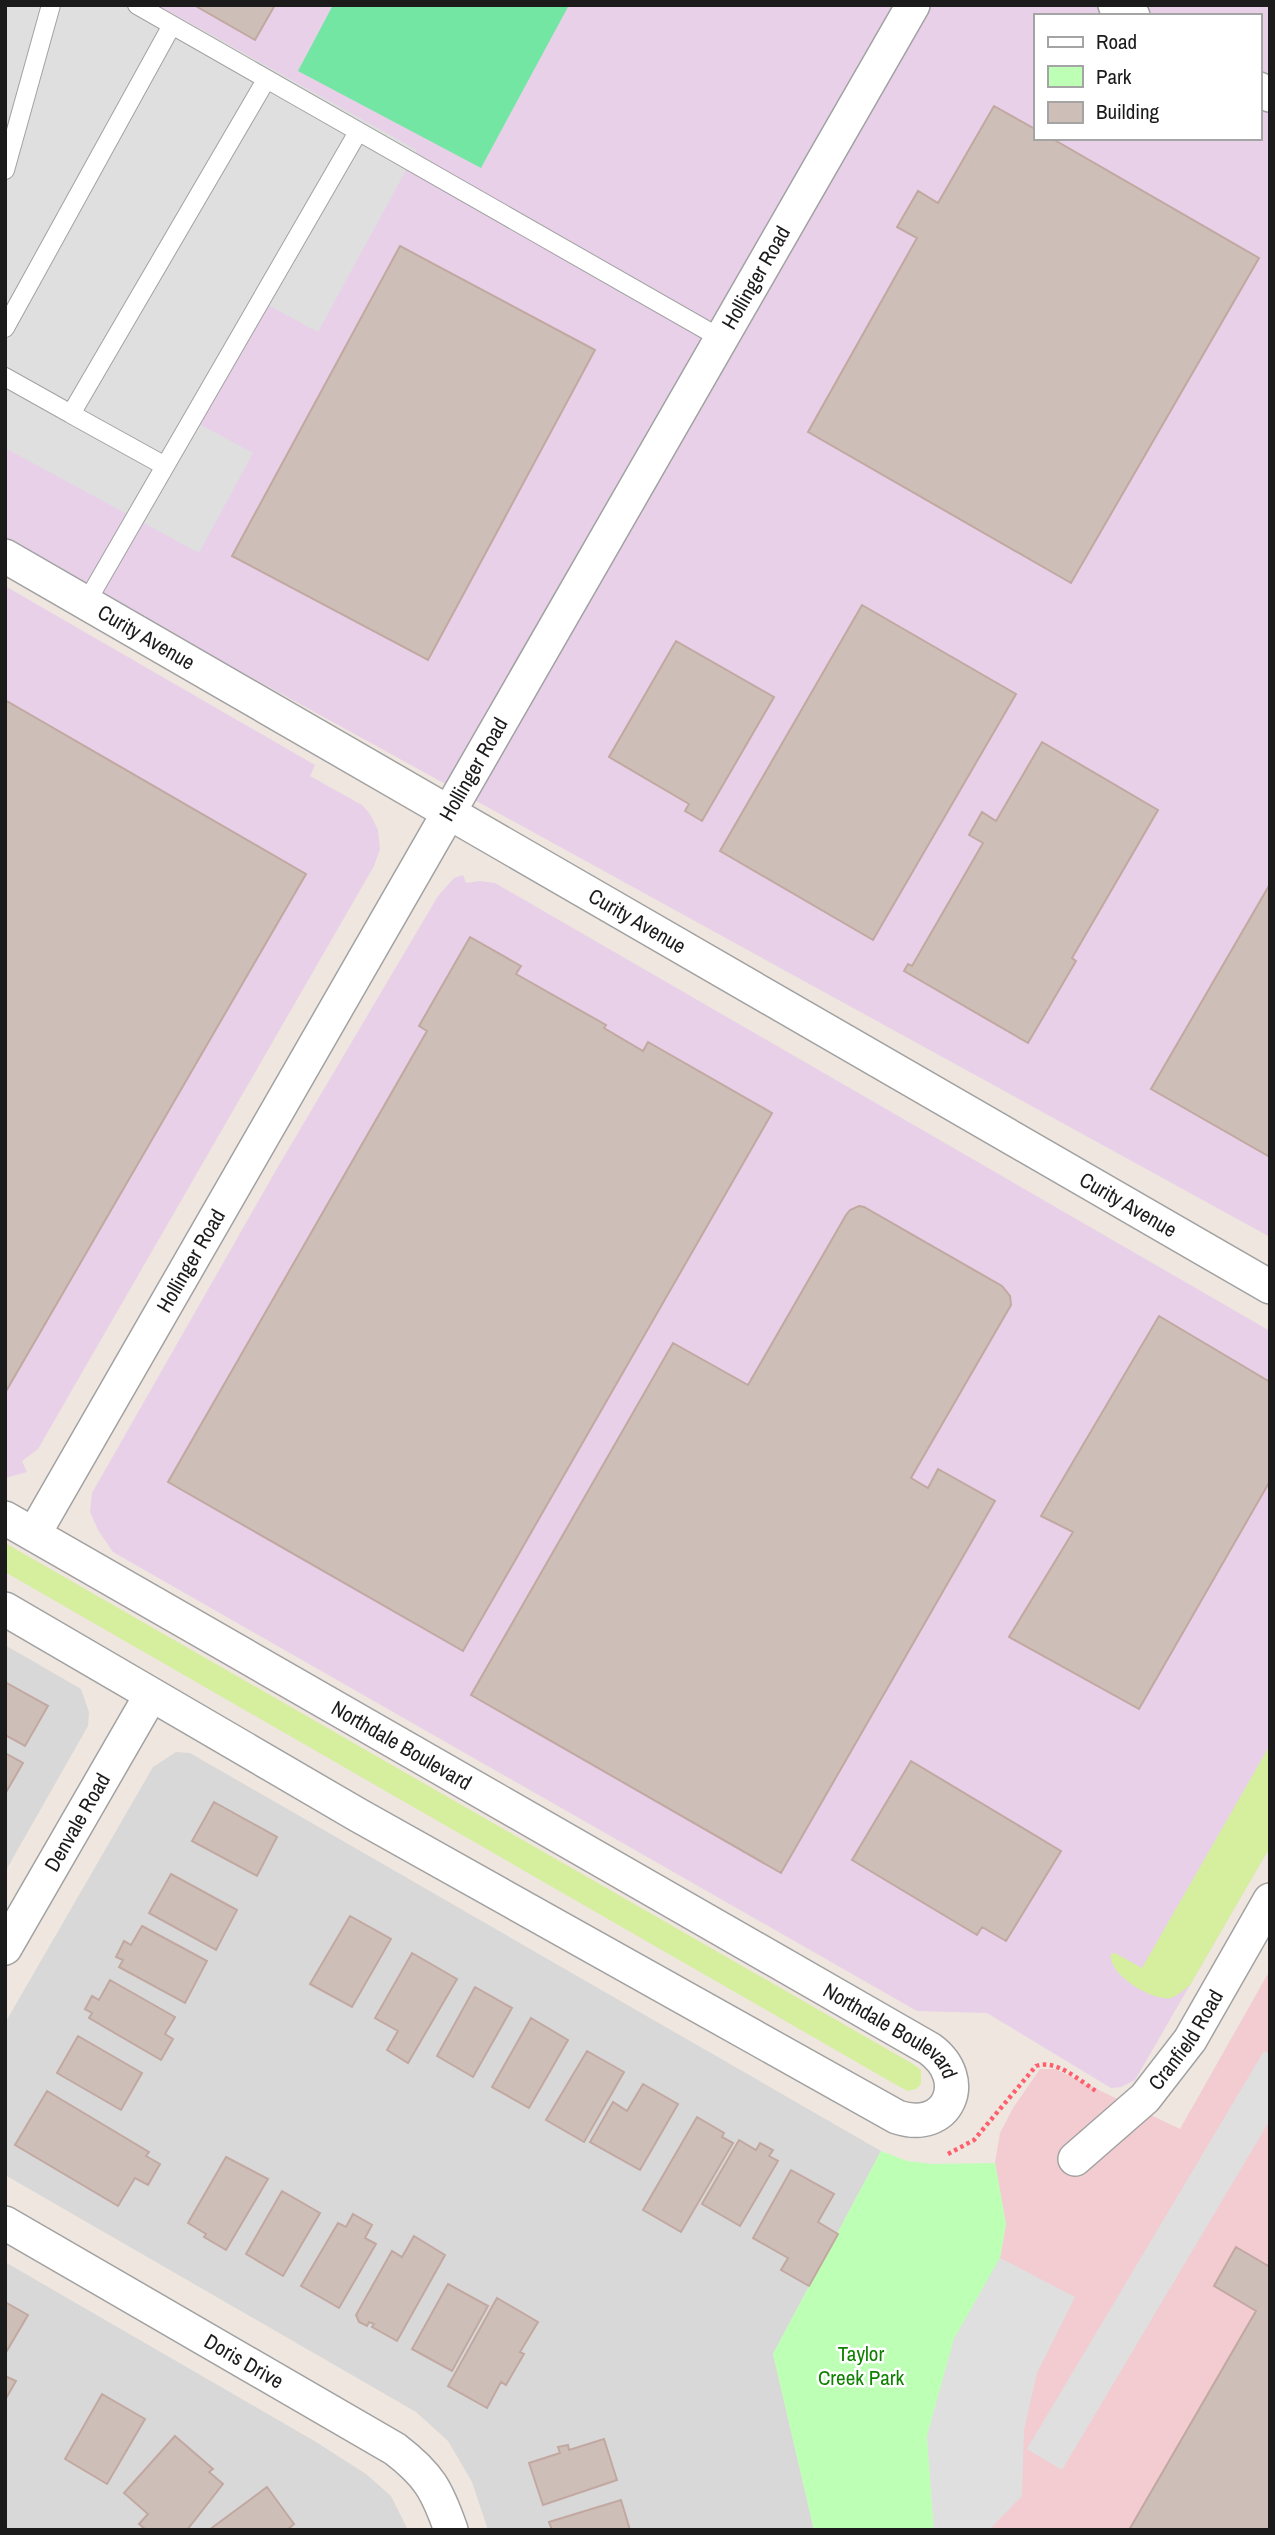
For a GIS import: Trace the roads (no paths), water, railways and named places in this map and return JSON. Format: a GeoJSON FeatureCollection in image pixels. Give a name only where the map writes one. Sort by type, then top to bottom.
{"type":"FeatureCollection","features":[{"type":"Feature","properties":{"kind":"street","name":"Hollinger Road"},"geometry":{"type":"LineString","coordinates":[[34,1534],[913,5]]}},
{"type":"Feature","properties":{"kind":"street","name":"Curity Avenue"},"geometry":{"type":"LineString","coordinates":[[5,556],[1270,1287]]}},
{"type":"Feature","properties":{"kind":"street","name":"Northdale Boulevard"},"geometry":{"type":"LineString","coordinates":[[5,1518],[930,2049],[941,2057],[951,2078],[953,2088],[949,2100],[935,2116],[922,2121],[910,2122],[897,2117],[358,1815],[5,1609]]}},
{"type":"Feature","properties":{"kind":"street","name":"Denvale Road"},"geometry":{"type":"LineString","coordinates":[[5,1948],[151,1695]]}},
{"type":"Feature","properties":{"kind":"street","name":"Cranfield Road"},"geometry":{"type":"LineString","coordinates":[[1076,2159],[1145,2098],[1190,2040],[1270,1900]]}},
{"type":"Feature","properties":{"kind":"street","name":"Doris Drive"},"geometry":{"type":"LineString","coordinates":[[5,2223],[395,2449],[416,2465],[434,2485],[451,2530]]}},
{"type":"Feature","properties":{"kind":"lane"},"geometry":{"type":"LineString","coordinates":[[5,170],[51,5]]}},
{"type":"Feature","properties":{"kind":"lane"},"geometry":{"type":"LineString","coordinates":[[137,5],[722,339]]}},
{"type":"Feature","properties":{"kind":"lane"},"geometry":{"type":"LineString","coordinates":[[5,328],[172,24]]}},
{"type":"Feature","properties":{"kind":"lane"},"geometry":{"type":"LineString","coordinates":[[71,414],[265,79]]}},
{"type":"Feature","properties":{"kind":"lane"},"geometry":{"type":"LineString","coordinates":[[86,603],[358,132]]}},
{"type":"Feature","properties":{"kind":"lane"},"geometry":{"type":"LineString","coordinates":[[5,377],[165,466]]}},
{"type":"Feature","properties":{"kind":"park label","name":"Taylor Creek Park"},"geometry":{"type":"Point","coordinates":[861,2366]}}]}
